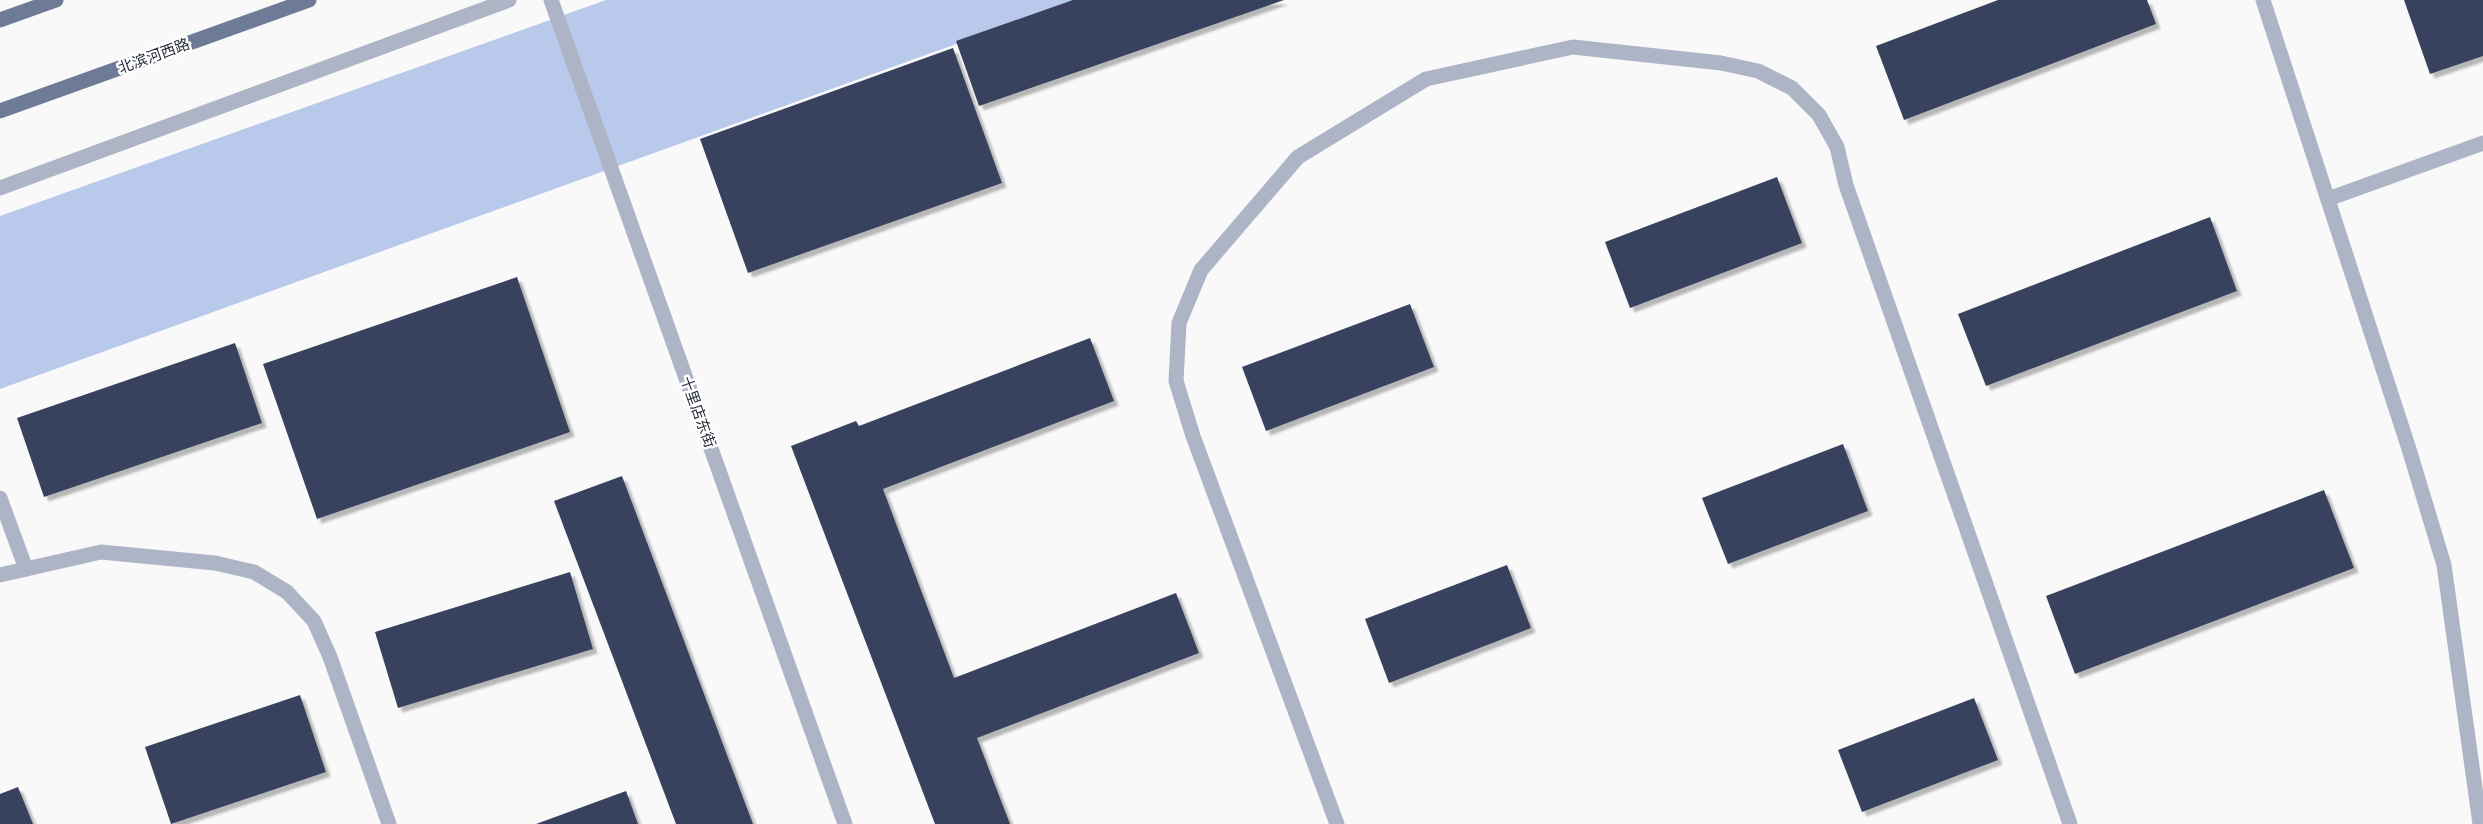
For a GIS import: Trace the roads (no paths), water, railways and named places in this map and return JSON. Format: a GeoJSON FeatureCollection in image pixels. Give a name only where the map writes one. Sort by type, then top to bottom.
{"type":"FeatureCollection","features":[{"type":"Feature","properties":{"kind":"main road"},"geometry":{"type":"LineString","coordinates":[[0,20],[56,0]]}},
{"type":"Feature","properties":{"kind":"main road","name":"北滨河西路"},"geometry":{"type":"LineString","coordinates":[[0,111],[309,0]]}},
{"type":"Feature","properties":{"kind":"street"},"geometry":{"type":"LineString","coordinates":[[0,188],[509,0]]}},
{"type":"Feature","properties":{"kind":"street","name":"十里店东街"},"geometry":{"type":"LineString","coordinates":[[551,0],[845,824]]}},
{"type":"Feature","properties":{"kind":"street"},"geometry":{"type":"LineString","coordinates":[[2263,0],[2412,458],[2444,565],[2480,824]]}},
{"type":"Feature","properties":{"kind":"street"},"geometry":{"type":"LineString","coordinates":[[1337,824],[1193,436],[1176,381],[1179,323],[1201,270],[1298,156],[1426,79],[1573,47],[1721,63],[1758,71],[1792,88],[1819,115],[1837,147],[1846,184],[2070,824]]}},
{"type":"Feature","properties":{"kind":"street"},"geometry":{"type":"LineString","coordinates":[[2328,199],[2483,143]]}},
{"type":"Feature","properties":{"kind":"street"},"geometry":{"type":"LineString","coordinates":[[0,498],[26,569]]}},
{"type":"Feature","properties":{"kind":"street"},"geometry":{"type":"LineString","coordinates":[[0,575],[101,552],[215,563],[254,572],[288,592],[314,621],[330,657],[389,824]]}}]}
